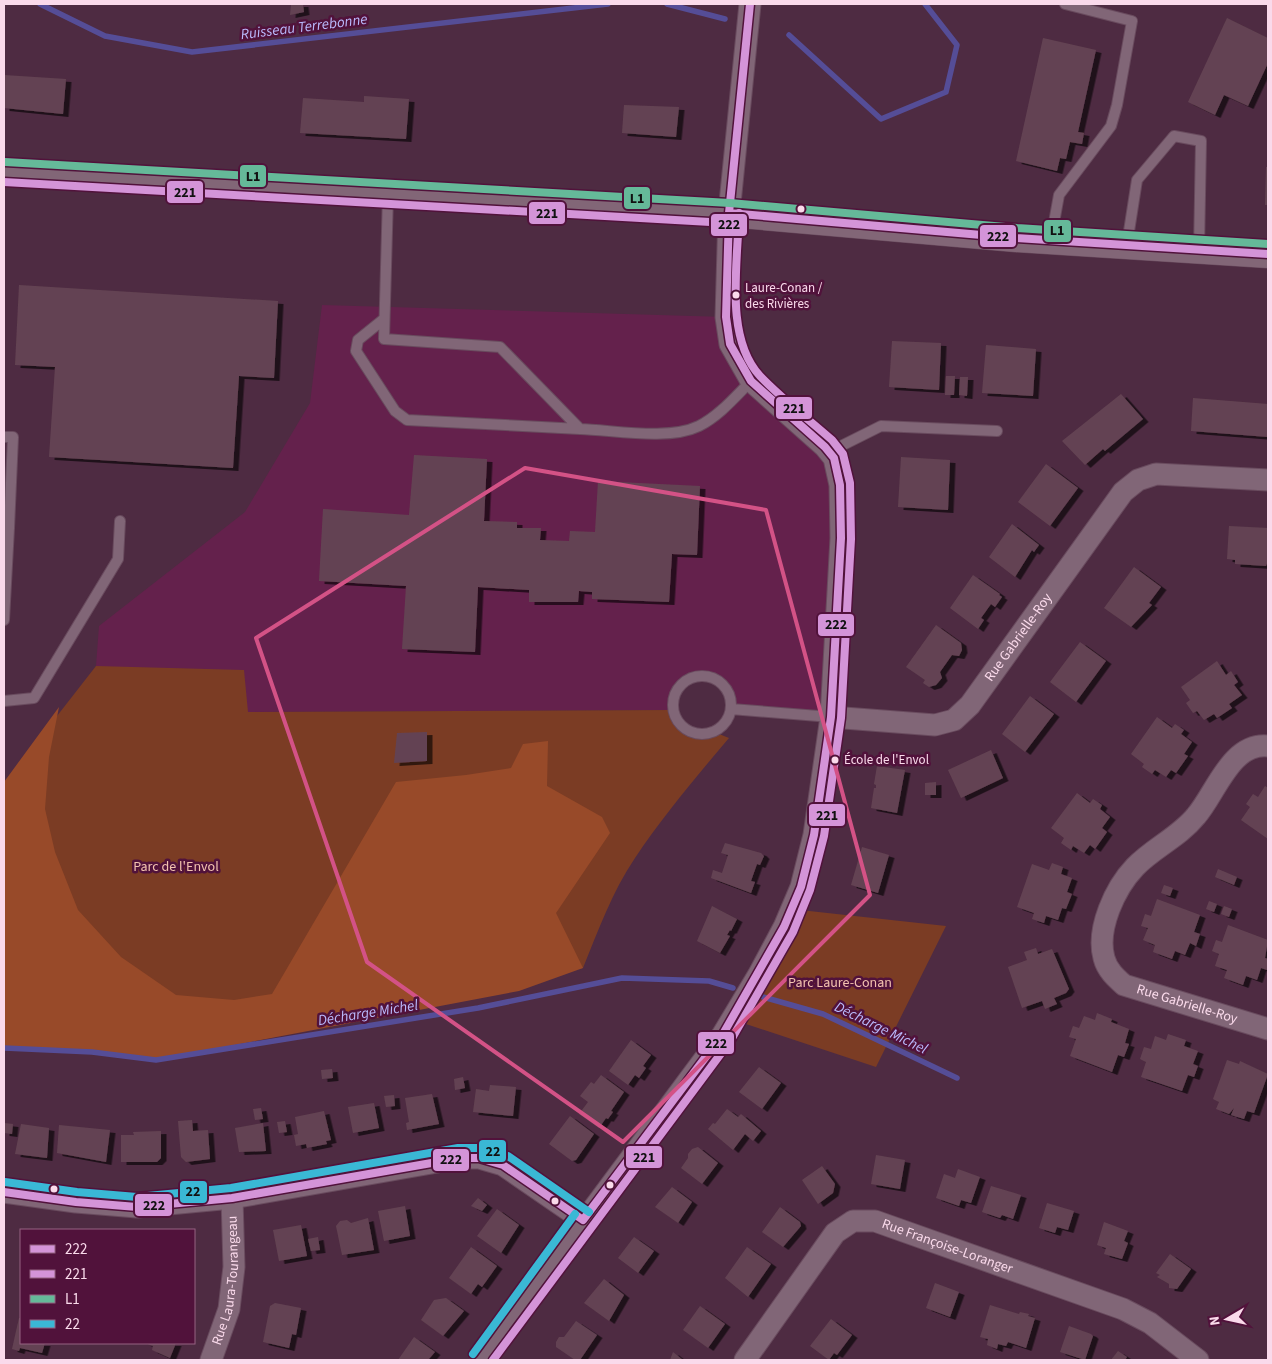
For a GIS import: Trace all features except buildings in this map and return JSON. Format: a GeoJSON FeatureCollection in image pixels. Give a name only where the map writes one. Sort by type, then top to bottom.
{"type":"FeatureCollection","features":[{"type":"Feature","properties":{"kind":"main road"},"geometry":{"type":"LineString","coordinates":[[4,172],[729,213],[1051,240],[1268,254]]}},
{"type":"Feature","properties":{"kind":"street"},"geometry":{"type":"LineString","coordinates":[[481,1360],[583,1220],[723,1034],[759,974],[784,927],[801,887],[814,834],[831,717],[841,538],[840,485],[834,458],[751,381],[730,344],[726,316],[729,213],[750,4]]}},
{"type":"Feature","properties":{"kind":"street","name":"Rue Gabrielle-Roy"},"geometry":{"type":"LineString","coordinates":[[831,717],[934,725],[954,720],[970,705],[1123,492],[1138,480],[1156,474],[1268,480]]}},
{"type":"Feature","properties":{"kind":"street","name":"Rue Gabrielle-Roy"},"geometry":{"type":"LineString","coordinates":[[1268,746],[1255,747],[1237,757],[1196,816],[1174,838],[1135,866],[1121,884],[1106,918],[1103,940],[1104,958],[1113,975],[1124,985],[1268,1029]]}},
{"type":"Feature","properties":{"kind":"street"},"geometry":{"type":"LineString","coordinates":[[5,1197],[137,1207],[232,1198],[460,1158],[480,1158],[503,1166],[583,1220]]}},
{"type":"Feature","properties":{"kind":"street","name":"Rue Laura-Tourangeau"},"geometry":{"type":"LineString","coordinates":[[211,1360],[229,1309],[234,1267],[232,1198]]}},
{"type":"Feature","properties":{"kind":"street","name":"Rue Françoise-Loranger"},"geometry":{"type":"LineString","coordinates":[[745,1360],[835,1233],[854,1221],[875,1220],[1123,1309],[1150,1323],[1198,1360]]}},
{"type":"Feature","properties":{"kind":"lane"},"geometry":{"type":"LineString","coordinates":[[1051,240],[1059,195],[1111,126],[1117,105],[1132,21],[1065,4]]}},
{"type":"Feature","properties":{"kind":"lane"},"geometry":{"type":"LineString","coordinates":[[1126,245],[1137,180],[1174,136],[1201,141],[1199,250]]}},
{"type":"Feature","properties":{"kind":"lane"},"geometry":{"type":"LineString","coordinates":[[388,194],[384,339],[500,348],[580,429]]}},
{"type":"Feature","properties":{"kind":"lane"},"geometry":{"type":"LineString","coordinates":[[384,319],[358,340],[356,351],[395,411],[407,420],[670,434],[698,426],[721,411],[751,381]]}},
{"type":"Feature","properties":{"kind":"lane"},"geometry":{"type":"LineString","coordinates":[[829,452],[881,426],[997,431]]}},
{"type":"Feature","properties":{"kind":"lane"},"geometry":{"type":"LineString","coordinates":[[4,437],[13,438],[6,528],[4,620]]}},
{"type":"Feature","properties":{"kind":"lane"},"geometry":{"type":"LineString","coordinates":[[4,701],[34,698],[118,559],[120,521]]}},
{"type":"Feature","properties":{"kind":"lane"},"geometry":{"type":"LineString","coordinates":[[702,675],[714,678],[725,687],[729,694],[731,709],[722,726],[714,732],[699,734],[686,729],[678,722],[672,703],[681,683],[702,675]]}},
{"type":"Feature","properties":{"kind":"lane","name":"Rue Gabrielle-Roy"},"geometry":{"type":"LineString","coordinates":[[731,709],[831,717]]}},
{"type":"Feature","properties":{"kind":"highlighted area"},"geometry":{"type":"Polygon","coordinates":[[[525,468],[766,510],[870,895],[623,1142],[367,962],[256,638],[525,468]]]}},
{"type":"Feature","properties":{"kind":"shaded area","name":"École de l'Envol"},"geometry":{"type":"Polygon","coordinates":[[[322,305],[726,317],[734,352],[825,447],[840,485],[831,717],[731,709],[729,694],[725,687],[714,678],[702,675],[681,683],[674,696],[673,710],[247,712],[96,666],[99,626],[245,512],[310,403],[322,305]]]}},
{"type":"Feature","properties":{"kind":"shaded area"},"geometry":{"type":"Polygon","coordinates":[[[59,707],[49,757],[45,809],[55,852],[78,910],[121,957],[176,995],[234,1000],[272,994],[396,782],[466,775],[511,768],[523,744],[548,741],[547,786],[602,817],[610,833],[556,913],[583,968],[519,991],[156,1060],[67,1049],[4,1047],[4,782],[59,707]]]}},
{"type":"Feature","properties":{"kind":"green space","name":"Parc de l'Envol"},"geometry":{"type":"Polygon","coordinates":[[[96,666],[244,670],[248,712],[673,710],[678,722],[686,729],[699,734],[714,732],[729,738],[668,812],[635,858],[612,898],[583,968],[211,1035],[144,1041],[4,784],[96,666]]]}},
{"type":"Feature","properties":{"kind":"green space","name":"Parc Laure-Conan"},"geometry":{"type":"Polygon","coordinates":[[[791,909],[946,926],[876,1067],[731,1019],[791,909]]]}},
{"type":"Feature","properties":{"kind":"waterway","name":"Ruisseau Terrebonne"},"geometry":{"type":"LineString","coordinates":[[40,4],[105,36],[192,52],[608,4]]}},
{"type":"Feature","properties":{"kind":"waterway","name":"Ruisseau Terrebonne"},"geometry":{"type":"LineString","coordinates":[[667,4],[725,19]]}},
{"type":"Feature","properties":{"kind":"waterway","name":"Ruisseau Terrebonne"},"geometry":{"type":"LineString","coordinates":[[789,35],[881,119],[946,92],[957,45],[925,4]]}},
{"type":"Feature","properties":{"kind":"waterway","name":"Décharge Michel"},"geometry":{"type":"LineString","coordinates":[[4,1048],[92,1052],[156,1060],[478,1008],[622,978],[709,981],[733,988]]}},
{"type":"Feature","properties":{"kind":"waterway","name":"Décharge Michel"},"geometry":{"type":"LineString","coordinates":[[763,997],[823,1014],[957,1078]]}},
{"type":"Feature","properties":{"kind":"transit line","name":"222"},"geometry":{"type":"LineString","coordinates":[[583,1220],[723,1034],[784,927],[801,887],[814,835],[831,717],[841,538],[840,485],[834,458],[825,447],[751,381],[730,344],[726,317],[729,213],[750,4]]}},
{"type":"Feature","properties":{"kind":"transit line","name":"L1"},"geometry":{"type":"LineString","coordinates":[[5,162],[730,203],[1017,228],[1268,244]]}},
{"type":"Feature","properties":{"kind":"transit line","name":"221"},"geometry":{"type":"LineString","coordinates":[[4,182],[728,223]]}},
{"type":"Feature","properties":{"kind":"transit line","name":"222"},"geometry":{"type":"LineString","coordinates":[[729,213],[1016,238],[1268,254]]}},
{"type":"Feature","properties":{"kind":"transit line","name":"221"},"geometry":{"type":"LineString","coordinates":[[493,1360],[731,1040],[793,932],[810,890],[824,836],[841,718],[851,539],[850,483],[843,454],[832,440],[760,376],[749,360],[741,341],[736,299],[739,213]]}},
{"type":"Feature","properties":{"kind":"transit line","name":"22"},"geometry":{"type":"LineString","coordinates":[[5,1182],[77,1192],[137,1197],[231,1188],[458,1148],[481,1148],[508,1156],[589,1212]]}},
{"type":"Feature","properties":{"kind":"transit line","name":"222"},"geometry":{"type":"LineString","coordinates":[[4,1192],[76,1202],[137,1207],[232,1198],[460,1158],[479,1158],[503,1165],[583,1220]]}},
{"type":"Feature","properties":{"kind":"transit line","name":"22"},"geometry":{"type":"LineString","coordinates":[[473,1354],[575,1214]]}},
{"type":"Feature","properties":{"kind":"place","name":"Laure-Conan / des Rivières"},"geometry":{"type":"Point","coordinates":[736,295]}},
{"type":"Feature","properties":{"kind":"place","name":"École de l'Envol"},"geometry":{"type":"Point","coordinates":[835,760]}}]}
